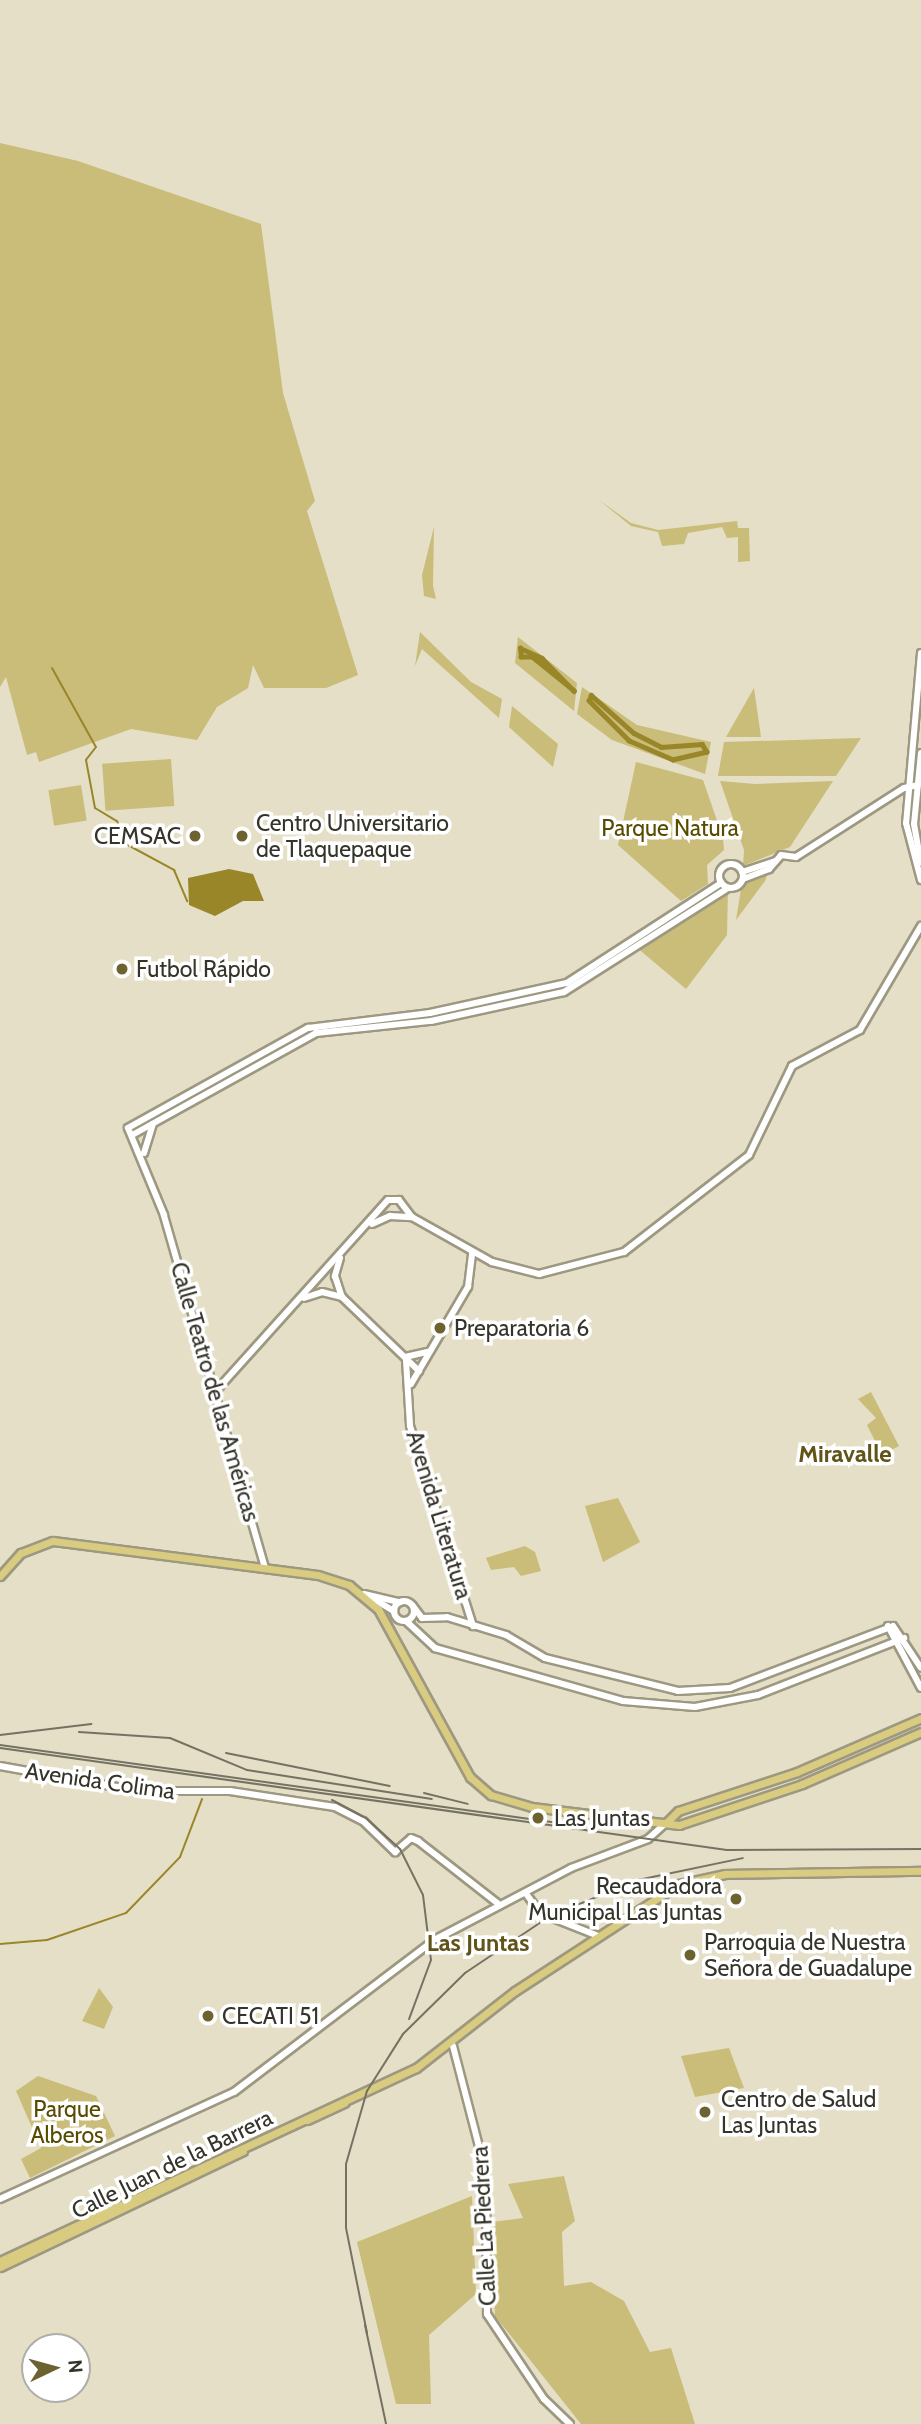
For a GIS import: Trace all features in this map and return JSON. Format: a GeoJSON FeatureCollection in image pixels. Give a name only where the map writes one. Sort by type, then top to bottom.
{"type":"FeatureCollection","features":[{"type":"Feature","properties":{"kind":"main road"},"geometry":{"type":"LineString","coordinates":[[0,1576],[21,1553],[53,1541],[334,1579],[365,1594],[482,1789],[532,1807],[666,1823],[703,1819],[802,1784],[921,1732]]}},
{"type":"Feature","properties":{"kind":"main road"},"geometry":{"type":"LineString","coordinates":[[666,1823],[678,1811],[797,1773],[921,1718]]}},
{"type":"Feature","properties":{"kind":"main road"},"geometry":{"type":"LineString","coordinates":[[797,1773],[802,1784]]}},
{"type":"Feature","properties":{"kind":"main road"},"geometry":{"type":"LineString","coordinates":[[700,1805],[703,1819]]}},
{"type":"Feature","properties":{"kind":"main road","name":"Calle Juan de la Barrera"},"geometry":{"type":"LineString","coordinates":[[0,2267],[453,2046],[515,1992],[654,1897],[701,1877],[921,1871]]}},
{"type":"Feature","properties":{"kind":"main road","name":"Calle Juan de la Barrera"},"geometry":{"type":"LineString","coordinates":[[0,2261],[359,2093]]}},
{"type":"Feature","properties":{"kind":"street"},"geometry":{"type":"LineString","coordinates":[[921,653],[908,848],[921,880]]}},
{"type":"Feature","properties":{"kind":"street"},"geometry":{"type":"LineString","coordinates":[[921,753],[914,786],[914,824],[921,862]]}},
{"type":"Feature","properties":{"kind":"street"},"geometry":{"type":"LineString","coordinates":[[131,1131],[157,1120],[324,1031],[431,1021],[564,992],[684,908],[728,888],[742,875],[775,861],[786,853],[796,857],[914,786]]}},
{"type":"Feature","properties":{"kind":"street"},"geometry":{"type":"LineString","coordinates":[[131,1131],[308,1028],[430,1013],[567,983],[721,884],[726,864],[742,875]]}},
{"type":"Feature","properties":{"kind":"street"},"geometry":{"type":"LineString","coordinates":[[721,884],[728,888]]}},
{"type":"Feature","properties":{"kind":"street"},"geometry":{"type":"LineString","coordinates":[[372,1224],[394,1215],[412,1217],[472,1252],[539,1274],[624,1252],[749,1155],[792,1066],[860,1030],[921,926]]}},
{"type":"Feature","properties":{"kind":"street"},"geometry":{"type":"LineString","coordinates":[[144,1160],[145,1141],[157,1120]]}},
{"type":"Feature","properties":{"kind":"street","name":"Calle Teatro de las Américas"},"geometry":{"type":"LineString","coordinates":[[131,1131],[164,1215],[265,1568]]}},
{"type":"Feature","properties":{"kind":"street"},"geometry":{"type":"LineString","coordinates":[[215,1392],[318,1280],[332,1270],[341,1256],[372,1224],[388,1200],[402,1203],[412,1217]]}},
{"type":"Feature","properties":{"kind":"street"},"geometry":{"type":"LineString","coordinates":[[394,1215],[402,1203]]}},
{"type":"Feature","properties":{"kind":"street"},"geometry":{"type":"LineString","coordinates":[[384,1208],[394,1215]]}},
{"type":"Feature","properties":{"kind":"street"},"geometry":{"type":"LineString","coordinates":[[410,1386],[468,1287],[472,1252]]}},
{"type":"Feature","properties":{"kind":"street"},"geometry":{"type":"LineString","coordinates":[[332,1270],[342,1297],[419,1371]]}},
{"type":"Feature","properties":{"kind":"street"},"geometry":{"type":"LineString","coordinates":[[318,1280],[325,1292],[342,1297]]}},
{"type":"Feature","properties":{"kind":"street"},"geometry":{"type":"LineString","coordinates":[[302,1299],[325,1292],[336,1284]]}},
{"type":"Feature","properties":{"kind":"street"},"geometry":{"type":"LineString","coordinates":[[405,1359],[419,1358],[430,1348]]}},
{"type":"Feature","properties":{"kind":"street","name":"Avenida Literatura"},"geometry":{"type":"LineString","coordinates":[[405,1359],[410,1386],[410,1426],[473,1626]]}},
{"type":"Feature","properties":{"kind":"street"},"geometry":{"type":"LineString","coordinates":[[365,1594],[413,1606],[422,1618],[447,1617],[473,1626],[558,1662],[693,1692],[744,1684],[888,1626],[898,1626],[921,1668]]}},
{"type":"Feature","properties":{"kind":"street"},"geometry":{"type":"LineString","coordinates":[[365,1594],[394,1611],[436,1648],[623,1701],[675,1706],[745,1698],[897,1644],[904,1638]]}},
{"type":"Feature","properties":{"kind":"street"},"geometry":{"type":"LineString","coordinates":[[394,1611],[400,1602]]}},
{"type":"Feature","properties":{"kind":"street"},"geometry":{"type":"LineString","coordinates":[[406,1621],[413,1606]]}},
{"type":"Feature","properties":{"kind":"street"},"geometry":{"type":"LineString","coordinates":[[888,1626],[921,1688]]}},
{"type":"Feature","properties":{"kind":"street","name":"Avenida Colima"},"geometry":{"type":"LineString","coordinates":[[0,1766],[139,1791],[284,1797],[344,1810],[395,1852],[411,1838],[500,1905]]}},
{"type":"Feature","properties":{"kind":"street"},"geometry":{"type":"LineString","coordinates":[[436,1939],[500,1905],[527,1895],[578,1865],[648,1839],[666,1823]]}},
{"type":"Feature","properties":{"kind":"street"},"geometry":{"type":"LineString","coordinates":[[527,1895],[540,1913],[598,1936]]}},
{"type":"Feature","properties":{"kind":"street"},"geometry":{"type":"LineString","coordinates":[[0,2199],[234,2092],[429,1944]]}},
{"type":"Feature","properties":{"kind":"street","name":"Calle La Piedrera"},"geometry":{"type":"LineString","coordinates":[[453,2046],[486,2174],[488,2314],[544,2399],[570,2424]]}},
{"type":"Feature","properties":{"kind":"green space"},"geometry":{"type":"Polygon","coordinates":[[[0,143],[78,161],[261,224],[283,393],[315,501],[307,511],[358,675],[326,688],[264,688],[253,665],[248,688],[217,707],[197,740],[131,729],[39,762],[36,752],[27,755],[6,677],[0,687],[0,143]]]}},
{"type":"Feature","properties":{"kind":"green space"},"geometry":{"type":"Polygon","coordinates":[[[599,500],[631,523],[658,530],[737,521],[738,528],[749,528],[750,561],[738,562],[738,537],[727,538],[722,527],[688,533],[684,544],[662,546],[658,532],[631,526],[599,500]]]}},
{"type":"Feature","properties":{"kind":"green space"},"geometry":{"type":"Polygon","coordinates":[[[434,527],[433,586],[436,599],[424,596],[422,575],[434,527]]]}},
{"type":"Feature","properties":{"kind":"green space"},"geometry":{"type":"Polygon","coordinates":[[[420,632],[471,682],[502,699],[499,718],[422,649],[415,666],[420,632]]]}},
{"type":"Feature","properties":{"kind":"green space"},"geometry":{"type":"Polygon","coordinates":[[[518,637],[577,683],[574,711],[515,663],[518,637]]]}},
{"type":"Feature","properties":{"kind":"green space"},"geometry":{"type":"Polygon","coordinates":[[[582,687],[637,725],[711,742],[705,774],[612,740],[577,714],[582,687]]]}},
{"type":"Feature","properties":{"kind":"green space"},"geometry":{"type":"Polygon","coordinates":[[[754,688],[761,737],[726,737],[754,688]]]}},
{"type":"Feature","properties":{"kind":"green space"},"geometry":{"type":"Polygon","coordinates":[[[512,706],[558,744],[553,767],[509,727],[512,706]]]}},
{"type":"Feature","properties":{"kind":"green space"},"geometry":{"type":"Polygon","coordinates":[[[861,738],[836,776],[718,776],[724,742],[861,738]]]}},
{"type":"Feature","properties":{"kind":"green space"},"geometry":{"type":"Polygon","coordinates":[[[171,759],[174,806],[105,811],[102,764],[171,759]]]}},
{"type":"Feature","properties":{"kind":"green space","name":"Parque Natura"},"geometry":{"type":"Polygon","coordinates":[[[636,762],[703,780],[723,838],[724,850],[707,865],[708,884],[681,901],[618,845],[636,762]]]}},
{"type":"Feature","properties":{"kind":"green space"},"geometry":{"type":"Polygon","coordinates":[[[720,781],[755,784],[833,781],[790,847],[743,866],[744,850],[720,781]]]}},
{"type":"Feature","properties":{"kind":"green space"},"geometry":{"type":"Polygon","coordinates":[[[81,785],[87,821],[54,826],[48,790],[81,785]]]}},
{"type":"Feature","properties":{"kind":"green space"},"geometry":{"type":"Polygon","coordinates":[[[768,873],[765,881],[736,920],[742,883],[768,873]]]}},
{"type":"Feature","properties":{"kind":"green space"},"geometry":{"type":"Polygon","coordinates":[[[728,890],[727,935],[686,989],[636,947],[728,890]]]}},
{"type":"Feature","properties":{"kind":"green space"},"geometry":{"type":"Polygon","coordinates":[[[871,1392],[899,1446],[882,1455],[867,1425],[876,1418],[858,1399],[871,1392]]]}},
{"type":"Feature","properties":{"kind":"green space"},"geometry":{"type":"Polygon","coordinates":[[[618,1498],[640,1542],[603,1562],[585,1506],[618,1498]]]}},
{"type":"Feature","properties":{"kind":"green space"},"geometry":{"type":"Polygon","coordinates":[[[525,1546],[535,1552],[541,1571],[521,1576],[514,1567],[491,1570],[486,1558],[525,1546]]]}},
{"type":"Feature","properties":{"kind":"green space"},"geometry":{"type":"Polygon","coordinates":[[[99,1988],[113,2007],[104,2029],[82,2021],[99,1988]]]}},
{"type":"Feature","properties":{"kind":"green space"},"geometry":{"type":"Polygon","coordinates":[[[729,2048],[744,2088],[695,2097],[681,2056],[729,2048]]]}},
{"type":"Feature","properties":{"kind":"green space","name":"Parque Alberos"},"geometry":{"type":"Polygon","coordinates":[[[38,2076],[96,2096],[115,2136],[30,2178],[21,2159],[41,2148],[16,2091],[38,2076]]]}},
{"type":"Feature","properties":{"kind":"green space"},"geometry":{"type":"Polygon","coordinates":[[[564,2176],[575,2221],[562,2232],[564,2286],[591,2282],[624,2301],[650,2352],[671,2348],[695,2424],[581,2424],[495,2316],[492,2222],[523,2218],[508,2184],[564,2176]]]}},
{"type":"Feature","properties":{"kind":"green space"},"geometry":{"type":"Polygon","coordinates":[[[472,2196],[476,2294],[429,2335],[431,2404],[396,2404],[357,2242],[472,2196]]]}},
{"type":"Feature","properties":{"kind":"shaded area"},"geometry":{"type":"Polygon","coordinates":[[[229,869],[253,874],[264,901],[243,901],[215,916],[189,905],[188,878],[229,869]]]}},
{"type":"Feature","properties":{"kind":"waterway"},"geometry":{"type":"LineString","coordinates":[[520,648],[542,658],[574,691],[532,657],[521,657],[520,648]]}},
{"type":"Feature","properties":{"kind":"waterway"},"geometry":{"type":"LineString","coordinates":[[52,668],[96,747],[86,760],[95,808],[117,821],[126,844],[174,870],[187,901]]}},
{"type":"Feature","properties":{"kind":"waterway"},"geometry":{"type":"LineString","coordinates":[[591,695],[634,733],[661,747],[702,744],[707,752],[673,760],[629,741],[589,701],[591,695]]}},
{"type":"Feature","properties":{"kind":"waterway"},"geometry":{"type":"LineString","coordinates":[[0,1944],[47,1940],[126,1913],[180,1857],[202,1799]]}},
{"type":"Feature","properties":{"kind":"tram line"},"geometry":{"type":"LineString","coordinates":[[0,1745],[587,1827]]}},
{"type":"Feature","properties":{"kind":"railway"},"geometry":{"type":"LineString","coordinates":[[0,1735],[91,1724]]}},
{"type":"Feature","properties":{"kind":"railway"},"geometry":{"type":"LineString","coordinates":[[79,1732],[170,1738],[247,1770],[432,1799]]}},
{"type":"Feature","properties":{"kind":"railway"},"geometry":{"type":"LineString","coordinates":[[0,1748],[727,1850],[921,1849]]}},
{"type":"Feature","properties":{"kind":"railway"},"geometry":{"type":"LineString","coordinates":[[226,1753],[390,1786]]}},
{"type":"Feature","properties":{"kind":"railway"},"geometry":{"type":"LineString","coordinates":[[424,1793],[468,1804]]}},
{"type":"Feature","properties":{"kind":"railway"},"geometry":{"type":"LineString","coordinates":[[332,1800],[367,1819],[400,1849],[423,1895],[431,1960],[409,2019]]}},
{"type":"Feature","properties":{"kind":"railway"},"geometry":{"type":"LineString","coordinates":[[367,2333],[346,2228],[346,2164],[367,2091],[403,2034],[465,1973],[550,1916],[638,1880],[743,1858]]}},
{"type":"Feature","properties":{"kind":"railway"},"geometry":{"type":"LineString","coordinates":[[365,2325],[386,2424]]}},
{"type":"Feature","properties":{"kind":"place","name":"CEMSAC"},"geometry":{"type":"Point","coordinates":[195,836]}},
{"type":"Feature","properties":{"kind":"place","name":"Centro Universitario de Tlaquepaque"},"geometry":{"type":"Point","coordinates":[242,836]}},
{"type":"Feature","properties":{"kind":"place","name":"Futbol Rápido"},"geometry":{"type":"Point","coordinates":[122,969]}},
{"type":"Feature","properties":{"kind":"place","name":"Preparatoria 6"},"geometry":{"type":"Point","coordinates":[440,1328]}},
{"type":"Feature","properties":{"kind":"place","name":"Las Juntas"},"geometry":{"type":"Point","coordinates":[538,1818]}},
{"type":"Feature","properties":{"kind":"place","name":"Recaudadora Municipal Las Juntas"},"geometry":{"type":"Point","coordinates":[736,1899]}},
{"type":"Feature","properties":{"kind":"place","name":"Parroquia de Nuestra Señora de Guadalupe"},"geometry":{"type":"Point","coordinates":[690,1955]}},
{"type":"Feature","properties":{"kind":"place","name":"CECATI 51"},"geometry":{"type":"Point","coordinates":[208,2016]}},
{"type":"Feature","properties":{"kind":"place","name":"Centro de Salud Las Juntas"},"geometry":{"type":"Point","coordinates":[705,2112]}},
{"type":"Feature","properties":{"kind":"district","name":"Miravalle"},"geometry":{"type":"Point","coordinates":[845,1454]}},
{"type":"Feature","properties":{"kind":"district","name":"Las Juntas"},"geometry":{"type":"Point","coordinates":[478,1943]}}]}
